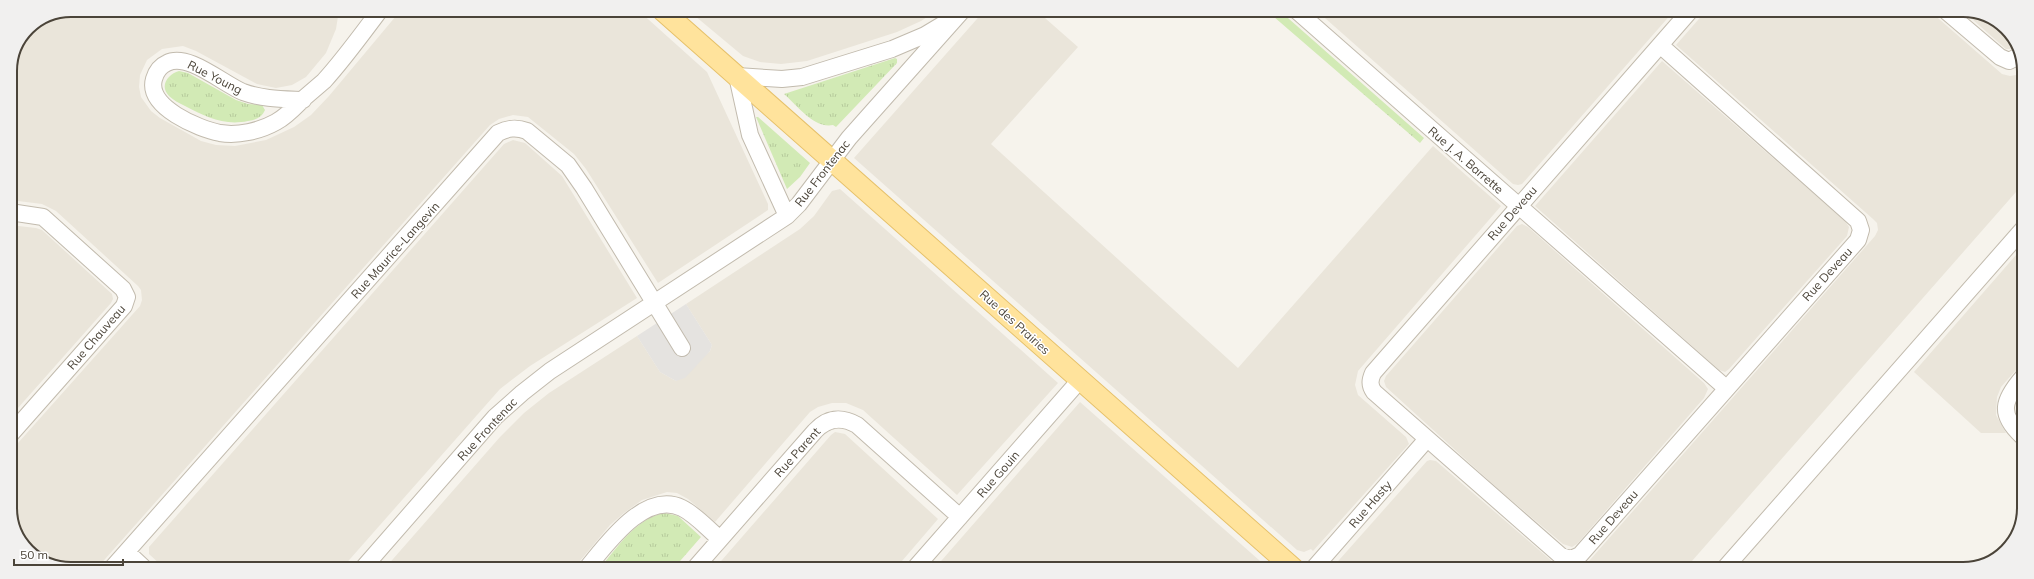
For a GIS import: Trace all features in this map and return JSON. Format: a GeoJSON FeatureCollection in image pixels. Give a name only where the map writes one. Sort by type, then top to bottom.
{"type":"FeatureCollection","features":[{"type":"Feature","properties":{"kind":"main road","name":"Rue des Prairies"},"geometry":{"type":"LineString","coordinates":[[670,17],[1286,562]]}},
{"type":"Feature","properties":{"kind":"street","name":"Rue Young"},"geometry":{"type":"LineString","coordinates":[[303,100],[278,99],[244,92],[185,61],[168,62],[161,66],[154,81],[156,97],[167,110],[202,127],[222,133],[243,132],[265,127],[286,116],[303,100],[331,73],[373,17]]}},
{"type":"Feature","properties":{"kind":"street"},"geometry":{"type":"LineString","coordinates":[[788,216],[750,135],[737,76],[782,79],[802,77],[910,42],[937,29],[954,17]]}},
{"type":"Feature","properties":{"kind":"street","name":"Rue Frontenac"},"geometry":{"type":"LineString","coordinates":[[368,562],[494,417],[508,404],[550,371],[788,216],[849,138],[956,17]]}},
{"type":"Feature","properties":{"kind":"street","name":"Rue J. A. Barrette"},"geometry":{"type":"LineString","coordinates":[[1304,17],[1726,388]]}},
{"type":"Feature","properties":{"kind":"street","name":"Rue Deveau"},"geometry":{"type":"LineString","coordinates":[[1660,46],[1858,221],[1861,230],[1858,240],[1580,555],[1571,559],[1561,556],[1374,392],[1370,383],[1371,377],[1518,206],[1685,17]]}},
{"type":"Feature","properties":{"kind":"street"},"geometry":{"type":"LineString","coordinates":[[1954,17],[2000,58],[2009,61],[2015,58]]}},
{"type":"Feature","properties":{"kind":"street","name":"Rue Maurice-Langevin"},"geometry":{"type":"LineString","coordinates":[[118,562],[498,133],[505,130],[520,128],[527,131],[568,165],[584,188],[654,304]]}},
{"type":"Feature","properties":{"kind":"street","name":"Rue Chauveau"},"geometry":{"type":"LineString","coordinates":[[17,213],[43,217],[123,289],[127,297],[124,306],[17,427]]}},
{"type":"Feature","properties":{"kind":"street"},"geometry":{"type":"LineString","coordinates":[[1730,562],[2017,236]]}},
{"type":"Feature","properties":{"kind":"street"},"geometry":{"type":"LineString","coordinates":[[654,304],[682,348]]}},
{"type":"Feature","properties":{"kind":"street","name":"Rue Gouin"},"geometry":{"type":"LineString","coordinates":[[920,562],[1080,380]]}},
{"type":"Feature","properties":{"kind":"street"},"geometry":{"type":"LineString","coordinates":[[2017,384],[2011,391],[2005,410],[2012,427],[2017,432]]}},
{"type":"Feature","properties":{"kind":"street","name":"Rue Parent"},"geometry":{"type":"LineString","coordinates":[[700,562],[820,424],[830,419],[842,419],[857,425],[960,517]]}},
{"type":"Feature","properties":{"kind":"street","name":"Rue Hasty"},"geometry":{"type":"LineString","coordinates":[[1319,562],[1426,439]]}},
{"type":"Feature","properties":{"kind":"street"},"geometry":{"type":"LineString","coordinates":[[592,562],[633,517],[658,506],[671,505],[682,508],[720,539]]}},
{"type":"Feature","properties":{"kind":"street"},"geometry":{"type":"LineString","coordinates":[[127,552],[138,562]]}},
{"type":"Feature","properties":{"kind":"shaded area"},"geometry":{"type":"Polygon","coordinates":[[[72,17],[338,17],[336,29],[326,53],[306,77],[292,85],[276,88],[257,84],[196,51],[183,46],[162,49],[147,60],[140,75],[139,87],[141,97],[151,111],[160,118],[201,141],[216,145],[235,146],[266,140],[294,127],[311,115],[329,96],[395,17],[646,17],[707,72],[768,204],[768,210],[658,283],[586,169],[574,154],[528,117],[513,115],[499,119],[490,125],[102,562],[64,562],[41,553],[26,538],[21,528],[17,511],[17,444],[140,306],[142,300],[141,290],[138,286],[56,211],[42,204],[17,201],[17,72],[18,61],[26,41],[41,26],[51,21],[72,17]]]}},
{"type":"Feature","properties":{"kind":"shaded area"},"geometry":{"type":"Polygon","coordinates":[[[696,17],[927,17],[897,32],[807,61],[781,64],[760,62],[743,56],[696,17]]]}},
{"type":"Feature","properties":{"kind":"shaded area"},"geometry":{"type":"Polygon","coordinates":[[[979,17],[1044,17],[1078,47],[991,144],[1238,368],[1433,146],[1501,206],[1358,371],[1355,385],[1358,395],[1406,437],[1409,444],[1313,551],[1311,549],[1304,552],[1297,550],[854,158],[979,17]]]}},
{"type":"Feature","properties":{"kind":"shaded area"},"geometry":{"type":"Polygon","coordinates":[[[1324,17],[1669,17],[1522,184],[1513,184],[1324,17]]]}},
{"type":"Feature","properties":{"kind":"shaded area"},"geometry":{"type":"Polygon","coordinates":[[[1701,17],[1937,17],[2002,74],[2010,76],[2017,74],[2017,191],[1691,562],[1588,562],[1875,236],[1878,230],[1877,223],[1873,219],[1676,45],[1701,17]]]}},
{"type":"Feature","properties":{"kind":"shaded area"},"geometry":{"type":"Polygon","coordinates":[[[1970,17],[1993,26],[2008,41],[2012,48],[2006,49],[1970,17]]]}},
{"type":"Feature","properties":{"kind":"shaded area"},"geometry":{"type":"Polygon","coordinates":[[[1662,61],[1845,221],[1849,227],[1847,236],[1725,372],[1719,370],[1535,206],[1662,61]]]}},
{"type":"Feature","properties":{"kind":"shaded area"},"geometry":{"type":"Polygon","coordinates":[[[513,140],[525,143],[562,176],[637,298],[530,366],[500,389],[347,562],[158,562],[149,554],[149,547],[504,144],[513,140]]]}},
{"type":"Feature","properties":{"kind":"shaded area"},"geometry":{"type":"Polygon","coordinates":[[[840,189],[1058,383],[957,495],[863,410],[846,403],[832,403],[818,407],[810,412],[715,522],[688,499],[677,493],[667,492],[642,500],[624,513],[610,525],[579,562],[390,562],[500,437],[524,413],[549,393],[637,336],[660,372],[676,381],[710,351],[712,345],[686,304],[800,229],[814,216],[832,191],[840,189]]]}},
{"type":"Feature","properties":{"kind":"shaded area"},"geometry":{"type":"Polygon","coordinates":[[[1522,224],[1528,227],[1704,383],[1708,389],[1704,398],[1577,544],[1572,547],[1563,544],[1497,488],[1386,387],[1384,381],[1386,376],[1517,226],[1522,224]]]}},
{"type":"Feature","properties":{"kind":"shaded area"},"geometry":{"type":"Polygon","coordinates":[[[17,226],[42,230],[112,294],[113,299],[17,409],[17,226]]]}},
{"type":"Feature","properties":{"kind":"shaded area"},"geometry":{"type":"Polygon","coordinates":[[[2017,254],[2017,369],[2001,387],[1997,397],[1996,415],[2006,433],[1981,433],[1914,372],[2017,254]]]}},
{"type":"Feature","properties":{"kind":"shaded area"},"geometry":{"type":"Polygon","coordinates":[[[686,304],[712,345],[710,351],[685,378],[676,381],[660,372],[637,336],[686,304]]]}},
{"type":"Feature","properties":{"kind":"shaded area"},"geometry":{"type":"Polygon","coordinates":[[[1080,402],[1261,562],[940,562],[1080,402]]]}},
{"type":"Feature","properties":{"kind":"shaded area"},"geometry":{"type":"Polygon","coordinates":[[[835,432],[845,434],[938,519],[901,562],[720,562],[835,432]]]}},
{"type":"Feature","properties":{"kind":"shaded area"},"geometry":{"type":"Polygon","coordinates":[[[1427,461],[1436,461],[1553,562],[1337,562],[1427,461]]]}},
{"type":"Feature","properties":{"kind":"green space"},"geometry":{"type":"Polygon","coordinates":[[[1274,17],[1287,17],[1424,138],[1420,143],[1274,17]]]}},
{"type":"Feature","properties":{"kind":"green space"},"geometry":{"type":"Polygon","coordinates":[[[895,58],[897,59],[897,63],[836,127],[813,120],[800,110],[784,94],[895,58]]]}},
{"type":"Feature","properties":{"kind":"green space"},"geometry":{"type":"Polygon","coordinates":[[[179,71],[188,73],[236,100],[248,104],[262,105],[265,110],[262,115],[256,119],[239,122],[215,120],[200,114],[174,100],[166,92],[166,81],[171,75],[179,71]]]}},
{"type":"Feature","properties":{"kind":"green space"},"geometry":{"type":"Polygon","coordinates":[[[756,117],[758,117],[810,163],[800,177],[787,189],[756,117]]]}},
{"type":"Feature","properties":{"kind":"green space"},"geometry":{"type":"Polygon","coordinates":[[[665,513],[678,516],[701,537],[679,562],[605,562],[628,534],[645,520],[665,513]]]}}]}
